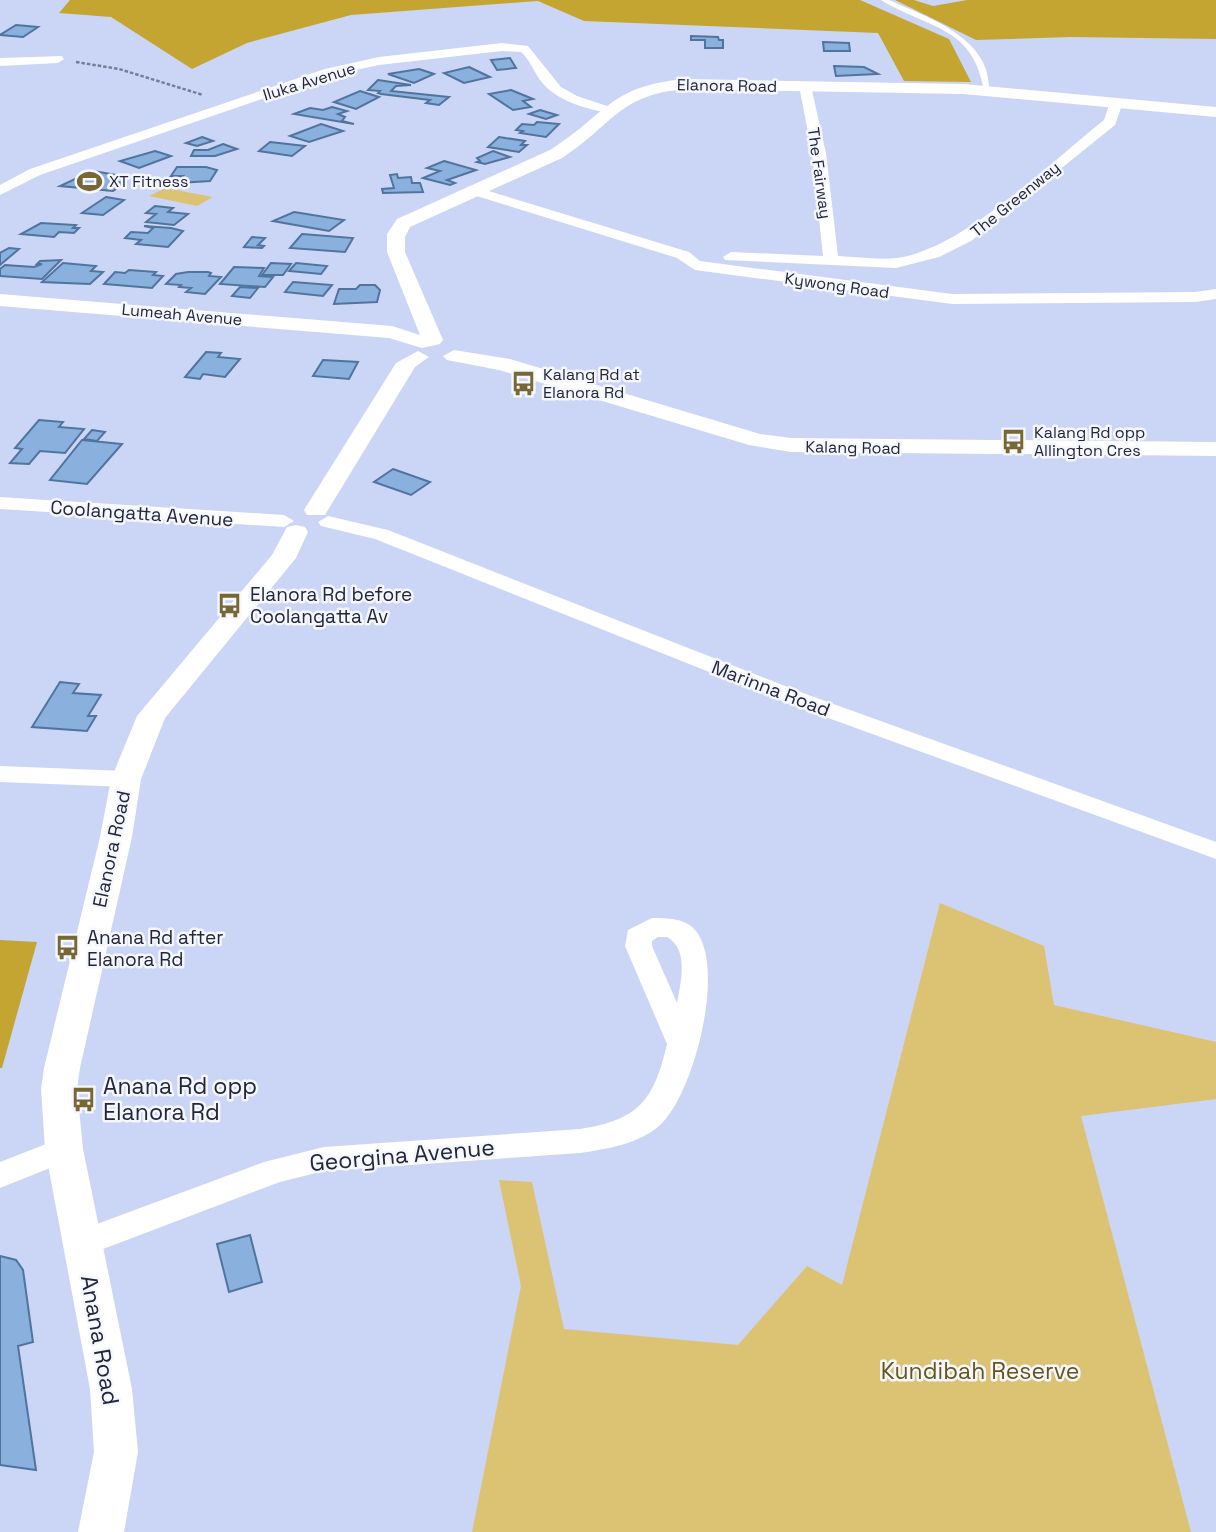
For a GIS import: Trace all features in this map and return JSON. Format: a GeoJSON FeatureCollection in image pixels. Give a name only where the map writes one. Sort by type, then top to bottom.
{"type":"FeatureCollection","features":[{"type":"Feature","properties":{"kind":"street","name":"Iluka Avenue"},"geometry":{"type":"LineString","coordinates":[[0,191],[36,172],[329,72],[379,61],[502,47],[524,49],[546,80],[561,93],[578,102],[609,109]]}},
{"type":"Feature","properties":{"kind":"street"},"geometry":{"type":"LineString","coordinates":[[0,62],[58,59]]}},
{"type":"Feature","properties":{"kind":"street","name":"Elanora Road"},"geometry":{"type":"LineString","coordinates":[[64,1149],[59,1089],[62,1068],[116,837],[126,779],[151,716],[284,558],[398,380],[437,350],[396,252],[394,239],[397,229],[408,219],[558,153],[632,92],[659,85],[987,91],[1115,105],[1216,112]]}},
{"type":"Feature","properties":{"kind":"street","name":"The Fairway"},"geometry":{"type":"LineString","coordinates":[[806,86],[819,153],[831,260]]}},
{"type":"Feature","properties":{"kind":"street","name":"The Greenway"},"geometry":{"type":"LineString","coordinates":[[683,255],[896,262],[933,254],[966,238],[1110,122],[1115,105]]}},
{"type":"Feature","properties":{"kind":"street","name":"Kywong Road"},"geometry":{"type":"LineString","coordinates":[[472,190],[683,255],[695,265],[952,299],[1195,297],[1216,294]]}},
{"type":"Feature","properties":{"kind":"street","name":"Lumeah Avenue"},"geometry":{"type":"LineString","coordinates":[[0,300],[363,329]]}},
{"type":"Feature","properties":{"kind":"street"},"geometry":{"type":"LineString","coordinates":[[363,329],[410,322],[423,314]]}},
{"type":"Feature","properties":{"kind":"street","name":"Kalang Road"},"geometry":{"type":"LineString","coordinates":[[363,329],[404,334],[437,350],[502,364],[757,440],[791,445],[1216,449]]}},
{"type":"Feature","properties":{"kind":"street","name":"Coolangatta Avenue"},"geometry":{"type":"LineString","coordinates":[[0,503],[306,521]]}},
{"type":"Feature","properties":{"kind":"street","name":"Marinna Road"},"geometry":{"type":"LineString","coordinates":[[306,521],[381,534],[795,698],[1216,851]]}},
{"type":"Feature","properties":{"kind":"street"},"geometry":{"type":"LineString","coordinates":[[0,774],[126,779]]}},
{"type":"Feature","properties":{"kind":"street","name":"Georgina Avenue"},"geometry":{"type":"LineString","coordinates":[[82,1244],[275,1171],[324,1158],[580,1141],[623,1131],[643,1121],[658,1108],[668,1091],[682,1044]]}},
{"type":"Feature","properties":{"kind":"street"},"geometry":{"type":"LineString","coordinates":[[0,1175],[64,1149]]}},
{"type":"Feature","properties":{"kind":"street","name":"Anana Road"},"geometry":{"type":"LineString","coordinates":[[64,1149],[111,1389],[116,1452],[102,1532]]}},
{"type":"Feature","properties":{"kind":"lane"},"geometry":{"type":"LineString","coordinates":[[884,0],[966,40],[987,74],[987,91]]}},
{"type":"Feature","properties":{"kind":"path"},"geometry":{"type":"LineString","coordinates":[[79,62],[119,69],[211,99]]}},
{"type":"Feature","properties":{"kind":"green space"},"geometry":{"type":"Polygon","coordinates":[[[165,188],[213,197],[197,206],[149,196],[165,188]]]}},
{"type":"Feature","properties":{"kind":"green space","name":"Kundibah Reserve"},"geometry":{"type":"Polygon","coordinates":[[[940,903],[1044,946],[1054,1005],[1216,1042],[1216,1099],[1081,1116],[1191,1532],[472,1532],[521,1286],[499,1180],[532,1182],[564,1329],[738,1345],[807,1266],[842,1285],[940,903]]]}},
{"type":"Feature","properties":{"kind":"shaded area"},"geometry":{"type":"Polygon","coordinates":[[[70,0],[860,0],[949,39],[971,82],[904,81],[878,33],[584,21],[538,1],[351,15],[247,43],[192,69],[111,17],[59,13],[70,0]]]}},
{"type":"Feature","properties":{"kind":"shaded area"},"geometry":{"type":"Polygon","coordinates":[[[895,0],[914,0],[933,6],[967,0],[1216,0],[1216,39],[1071,37],[976,40],[895,0]]]}},
{"type":"Feature","properties":{"kind":"shaded area"},"geometry":{"type":"Polygon","coordinates":[[[0,940],[37,942],[2,1068],[0,1068],[0,940]]]}},
{"type":"Feature","properties":{"kind":"building"},"geometry":{"type":"Polygon","coordinates":[[[16,25],[38,27],[23,37],[0,35],[16,25]]]}},
{"type":"Feature","properties":{"kind":"building"},"geometry":{"type":"Polygon","coordinates":[[[691,36],[718,37],[723,40],[723,48],[705,48],[705,40],[691,40],[691,36]]]}},
{"type":"Feature","properties":{"kind":"building"},"geometry":{"type":"Polygon","coordinates":[[[823,42],[849,43],[850,51],[824,51],[823,42]]]}},
{"type":"Feature","properties":{"kind":"building"},"geometry":{"type":"Polygon","coordinates":[[[510,58],[516,68],[497,70],[491,60],[510,58]]]}},
{"type":"Feature","properties":{"kind":"building"},"geometry":{"type":"Polygon","coordinates":[[[834,66],[864,67],[878,74],[836,76],[834,66]]]}},
{"type":"Feature","properties":{"kind":"building"},"geometry":{"type":"Polygon","coordinates":[[[469,67],[490,77],[464,83],[444,73],[469,67]]]}},
{"type":"Feature","properties":{"kind":"building"},"geometry":{"type":"Polygon","coordinates":[[[419,69],[434,74],[414,83],[388,74],[419,69]]]}},
{"type":"Feature","properties":{"kind":"building"},"geometry":{"type":"Polygon","coordinates":[[[378,80],[411,85],[396,86],[391,91],[449,97],[439,105],[426,103],[430,100],[368,90],[378,80]]]}},
{"type":"Feature","properties":{"kind":"building"},"geometry":{"type":"Polygon","coordinates":[[[511,90],[533,99],[523,101],[531,107],[513,110],[489,94],[511,90]]]}},
{"type":"Feature","properties":{"kind":"building"},"geometry":{"type":"Polygon","coordinates":[[[360,91],[379,97],[356,109],[334,102],[360,91]]]}},
{"type":"Feature","properties":{"kind":"building"},"geometry":{"type":"Polygon","coordinates":[[[332,107],[347,111],[338,114],[345,117],[342,121],[354,124],[294,114],[310,108],[323,110],[332,107]]]}},
{"type":"Feature","properties":{"kind":"building"},"geometry":{"type":"Polygon","coordinates":[[[540,110],[557,115],[546,119],[529,114],[540,110]]]}},
{"type":"Feature","properties":{"kind":"building"},"geometry":{"type":"Polygon","coordinates":[[[537,122],[559,124],[546,137],[516,130],[522,124],[534,125],[537,122]]]}},
{"type":"Feature","properties":{"kind":"building"},"geometry":{"type":"Polygon","coordinates":[[[321,124],[343,131],[309,142],[290,136],[321,124]]]}},
{"type":"Feature","properties":{"kind":"building"},"geometry":{"type":"Polygon","coordinates":[[[202,137],[213,141],[197,146],[186,143],[202,137]]]}},
{"type":"Feature","properties":{"kind":"building"},"geometry":{"type":"Polygon","coordinates":[[[499,137],[525,141],[521,145],[527,145],[519,152],[488,147],[499,137]]]}},
{"type":"Feature","properties":{"kind":"building"},"geometry":{"type":"Polygon","coordinates":[[[270,142],[305,146],[292,156],[259,151],[270,142]]]}},
{"type":"Feature","properties":{"kind":"building"},"geometry":{"type":"Polygon","coordinates":[[[223,144],[237,149],[215,156],[191,156],[194,150],[208,150],[223,144]]]}},
{"type":"Feature","properties":{"kind":"building"},"geometry":{"type":"Polygon","coordinates":[[[155,151],[171,156],[139,168],[120,161],[155,151]]]}},
{"type":"Feature","properties":{"kind":"building"},"geometry":{"type":"Polygon","coordinates":[[[493,151],[510,157],[485,164],[477,162],[480,161],[477,158],[493,151]]]}},
{"type":"Feature","properties":{"kind":"building"},"geometry":{"type":"Polygon","coordinates":[[[444,161],[476,170],[447,180],[455,183],[450,185],[423,178],[440,171],[427,168],[444,161]]]}},
{"type":"Feature","properties":{"kind":"building"},"geometry":{"type":"Polygon","coordinates":[[[177,167],[206,167],[217,170],[210,181],[177,183],[183,176],[171,176],[177,167]]]}},
{"type":"Feature","properties":{"kind":"building","name":"XT Fitness"},"geometry":{"type":"Polygon","coordinates":[[[92,171],[128,177],[110,181],[125,183],[113,191],[60,186],[92,171]]]}},
{"type":"Feature","properties":{"kind":"building"},"geometry":{"type":"Polygon","coordinates":[[[397,174],[398,178],[411,177],[412,183],[420,183],[423,192],[383,193],[382,189],[394,188],[390,175],[397,174]]]}},
{"type":"Feature","properties":{"kind":"building"},"geometry":{"type":"Polygon","coordinates":[[[106,197],[124,200],[103,215],[82,213],[106,197]]]}},
{"type":"Feature","properties":{"kind":"building"},"geometry":{"type":"Polygon","coordinates":[[[155,206],[173,208],[168,212],[188,214],[174,225],[146,222],[156,214],[146,213],[155,206]]]}},
{"type":"Feature","properties":{"kind":"building"},"geometry":{"type":"Polygon","coordinates":[[[294,212],[344,220],[329,231],[273,221],[294,212]]]}},
{"type":"Feature","properties":{"kind":"building"},"geometry":{"type":"Polygon","coordinates":[[[41,223],[76,225],[73,228],[79,228],[74,233],[59,232],[54,237],[21,234],[41,223]]]}},
{"type":"Feature","properties":{"kind":"building"},"geometry":{"type":"Polygon","coordinates":[[[144,226],[183,231],[168,247],[136,244],[141,240],[125,238],[131,232],[148,233],[153,228],[144,226]]]}},
{"type":"Feature","properties":{"kind":"building"},"geometry":{"type":"Polygon","coordinates":[[[302,234],[353,238],[345,252],[290,248],[302,234]]]}},
{"type":"Feature","properties":{"kind":"building"},"geometry":{"type":"Polygon","coordinates":[[[252,237],[265,238],[258,245],[264,246],[244,247],[252,237]]]}},
{"type":"Feature","properties":{"kind":"building"},"geometry":{"type":"Polygon","coordinates":[[[9,248],[19,249],[0,265],[0,253],[9,248]]]}},
{"type":"Feature","properties":{"kind":"building"},"geometry":{"type":"Polygon","coordinates":[[[61,260],[42,279],[0,276],[0,269],[5,265],[34,267],[42,264],[37,264],[40,261],[61,260]]]}},
{"type":"Feature","properties":{"kind":"building"},"geometry":{"type":"Polygon","coordinates":[[[63,263],[96,266],[91,271],[103,272],[90,284],[42,282],[63,263]]]}},
{"type":"Feature","properties":{"kind":"building"},"geometry":{"type":"Polygon","coordinates":[[[271,263],[291,264],[283,275],[262,275],[271,263]]]}},
{"type":"Feature","properties":{"kind":"building"},"geometry":{"type":"Polygon","coordinates":[[[296,263],[327,266],[321,274],[289,271],[296,263]]]}},
{"type":"Feature","properties":{"kind":"building"},"geometry":{"type":"Polygon","coordinates":[[[234,267],[264,268],[259,276],[273,277],[265,287],[220,284],[234,267]]]}},
{"type":"Feature","properties":{"kind":"building"},"geometry":{"type":"Polygon","coordinates":[[[129,270],[156,272],[153,275],[163,276],[152,288],[104,284],[115,272],[125,273],[129,270]]]}},
{"type":"Feature","properties":{"kind":"building"},"geometry":{"type":"Polygon","coordinates":[[[208,272],[211,273],[209,276],[221,277],[205,294],[186,292],[191,288],[166,284],[176,274],[208,272]]]}},
{"type":"Feature","properties":{"kind":"building"},"geometry":{"type":"Polygon","coordinates":[[[293,282],[332,285],[323,296],[285,292],[293,282]]]}},
{"type":"Feature","properties":{"kind":"building"},"geometry":{"type":"Polygon","coordinates":[[[360,285],[375,285],[380,290],[377,302],[334,304],[339,289],[356,289],[360,285]]]}},
{"type":"Feature","properties":{"kind":"building"},"geometry":{"type":"Polygon","coordinates":[[[240,287],[258,288],[250,298],[232,296],[240,287]]]}},
{"type":"Feature","properties":{"kind":"building"},"geometry":{"type":"Polygon","coordinates":[[[206,352],[221,353],[218,357],[240,359],[225,377],[203,374],[200,379],[185,377],[206,352]]]}},
{"type":"Feature","properties":{"kind":"building"},"geometry":{"type":"Polygon","coordinates":[[[323,360],[358,362],[349,379],[313,376],[323,360]]]}},
{"type":"Feature","properties":{"kind":"building"},"geometry":{"type":"Polygon","coordinates":[[[39,420],[63,422],[59,427],[84,429],[65,453],[40,451],[29,464],[10,463],[22,449],[15,448],[39,420]]]}},
{"type":"Feature","properties":{"kind":"building"},"geometry":{"type":"Polygon","coordinates":[[[92,430],[105,432],[97,441],[84,439],[92,430]]]}},
{"type":"Feature","properties":{"kind":"building"},"geometry":{"type":"Polygon","coordinates":[[[82,440],[122,444],[87,484],[50,480],[82,440]]]}},
{"type":"Feature","properties":{"kind":"building"},"geometry":{"type":"Polygon","coordinates":[[[393,469],[430,482],[411,495],[374,482],[393,469]]]}},
{"type":"Feature","properties":{"kind":"building"},"geometry":{"type":"Polygon","coordinates":[[[60,682],[79,684],[73,693],[101,695],[88,716],[96,716],[87,731],[32,727],[60,682]]]}},
{"type":"Feature","properties":{"kind":"building"},"geometry":{"type":"Polygon","coordinates":[[[250,1235],[262,1282],[229,1292],[217,1244],[250,1235]]]}},
{"type":"Feature","properties":{"kind":"building"},"geometry":{"type":"Polygon","coordinates":[[[0,1256],[16,1260],[23,1270],[33,1342],[18,1346],[36,1470],[0,1465],[0,1256]]]}},
{"type":"Feature","properties":{"kind":"place","name":"XT Fitness"},"geometry":{"type":"Point","coordinates":[89,181]}},
{"type":"Feature","properties":{"kind":"place","name":"Kalang Rd at Elanora Rd"},"geometry":{"type":"Point","coordinates":[523,383]}},
{"type":"Feature","properties":{"kind":"place","name":"Kalang Rd opp Allington Cres"},"geometry":{"type":"Point","coordinates":[1014,441]}},
{"type":"Feature","properties":{"kind":"place","name":"Elanora Rd before Coolangatta Av"},"geometry":{"type":"Point","coordinates":[230,605]}},
{"type":"Feature","properties":{"kind":"place","name":"Anana Rd after Elanora Rd"},"geometry":{"type":"Point","coordinates":[67,948]}},
{"type":"Feature","properties":{"kind":"place","name":"Anana Rd opp Elanora Rd"},"geometry":{"type":"Point","coordinates":[83,1099]}}]}
